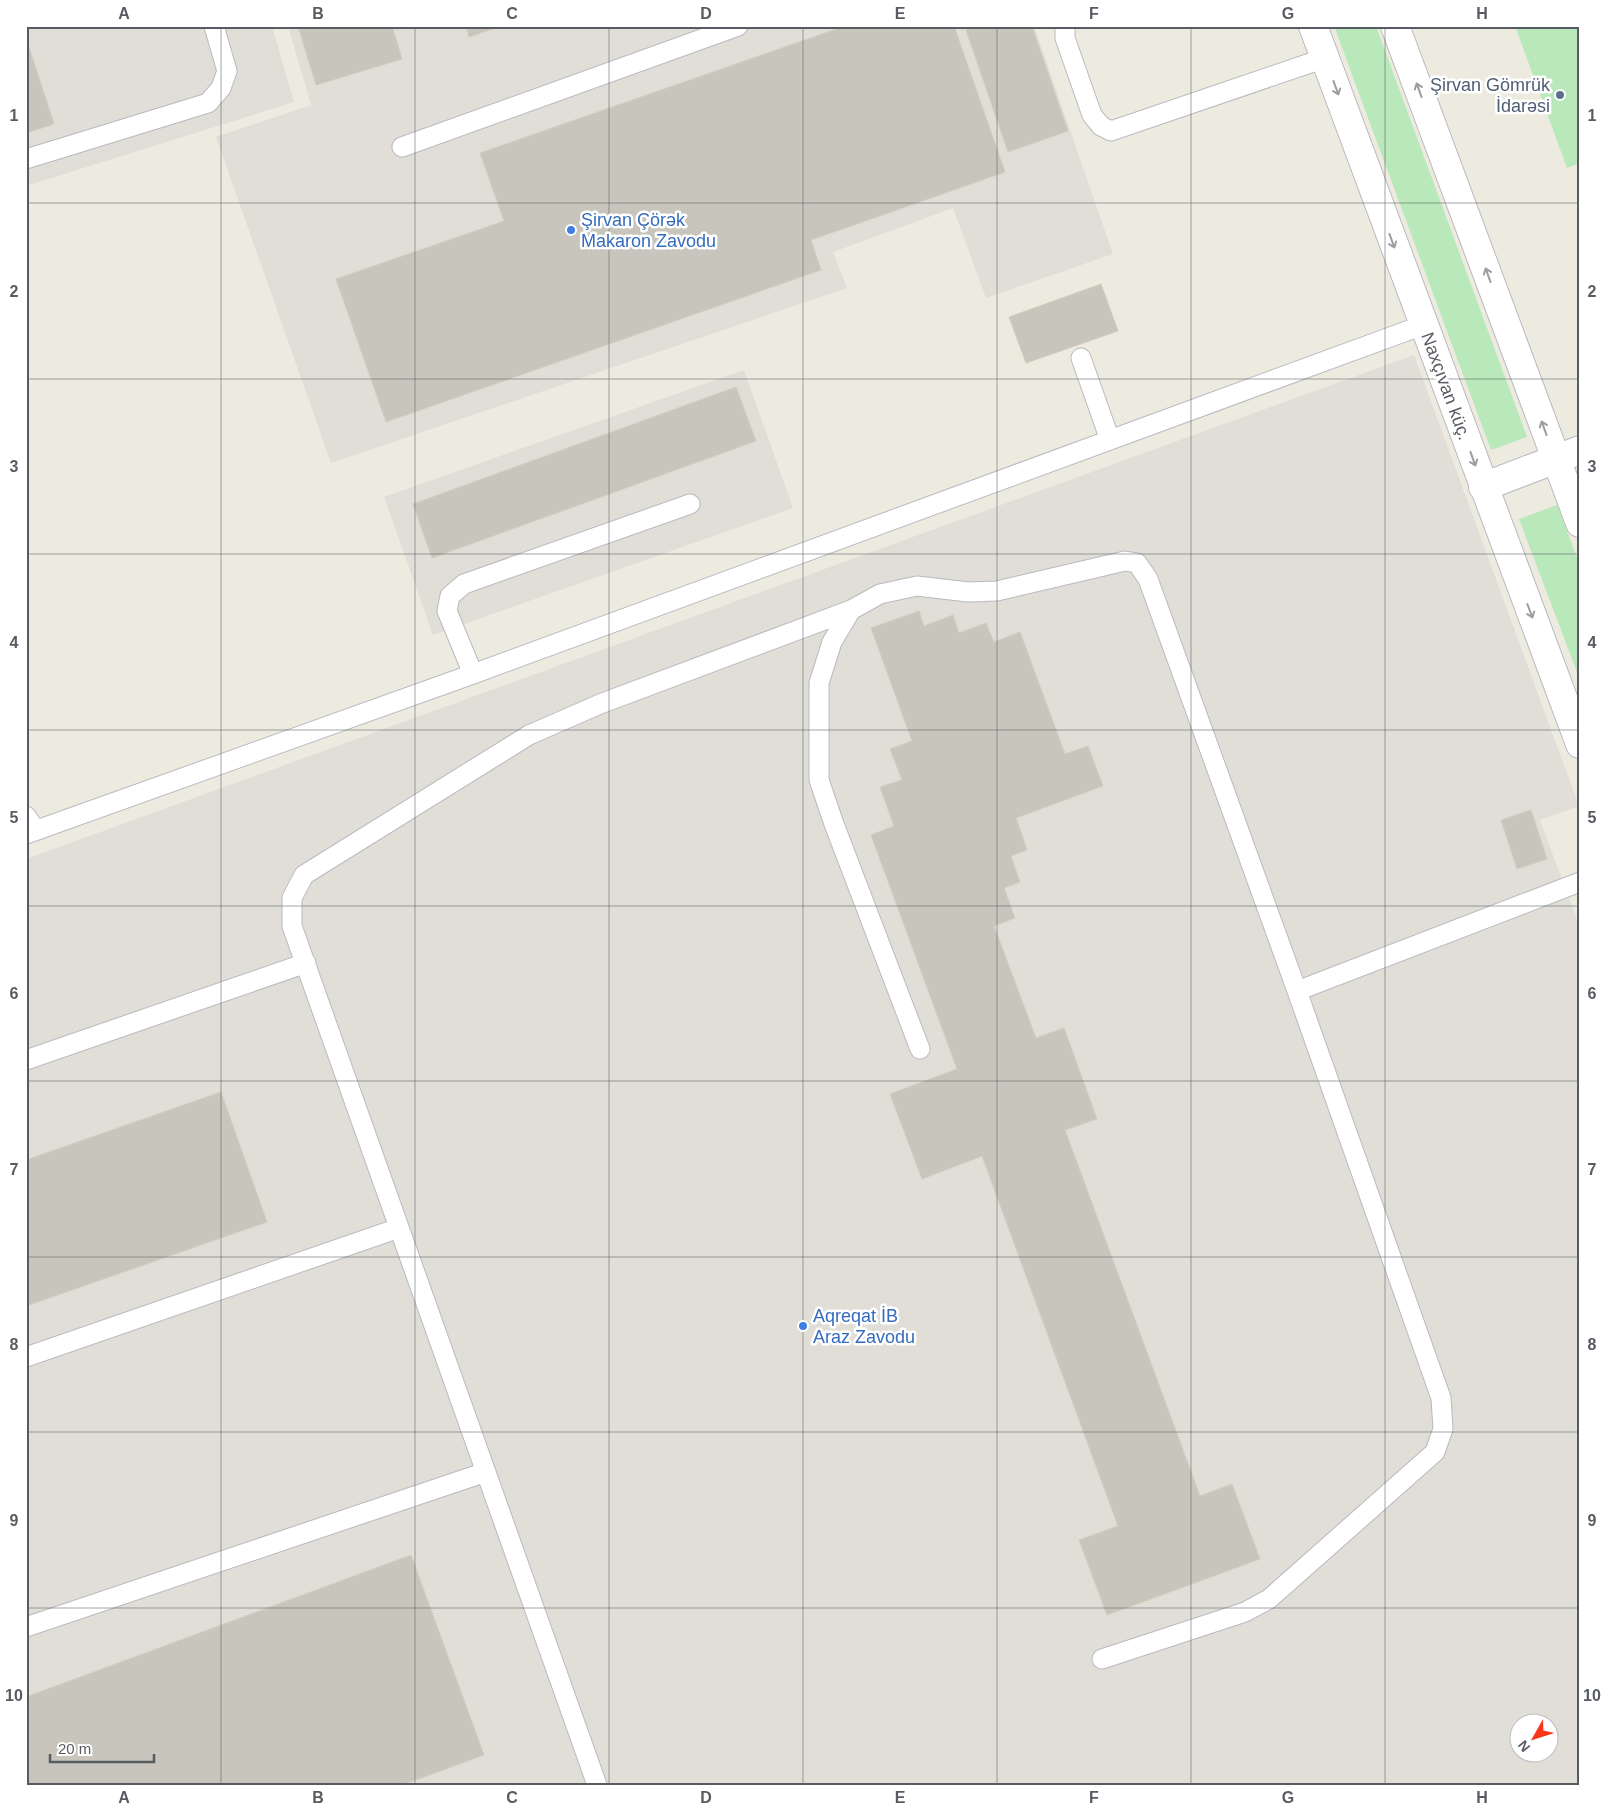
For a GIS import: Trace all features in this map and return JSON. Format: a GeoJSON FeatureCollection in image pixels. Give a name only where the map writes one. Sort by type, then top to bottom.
{"type":"FeatureCollection","features":[{"type":"Feature","properties":{"kind":"street","name":"Naxçıvan küç."},"geometry":{"type":"LineString","coordinates":[[1313,26],[1580,744]]}},
{"type":"Feature","properties":{"kind":"street"},"geometry":{"type":"LineString","coordinates":[[1395,26],[1568,455],[1580,523]]}},
{"type":"Feature","properties":{"kind":"street"},"geometry":{"type":"LineString","coordinates":[[1483,487],[1568,455]]}},
{"type":"Feature","properties":{"kind":"lane"},"geometry":{"type":"LineString","coordinates":[[26,159],[208,103],[221,88],[226,71],[214,26]]}},
{"type":"Feature","properties":{"kind":"lane"},"geometry":{"type":"LineString","coordinates":[[402,147],[738,26]]}},
{"type":"Feature","properties":{"kind":"lane"},"geometry":{"type":"LineString","coordinates":[[1065,26],[1064,38],[1092,116],[1101,126],[1112,131],[1325,58]]}},
{"type":"Feature","properties":{"kind":"lane"},"geometry":{"type":"LineString","coordinates":[[29,827],[473,674],[1423,325]]}},
{"type":"Feature","properties":{"kind":"lane"},"geometry":{"type":"LineString","coordinates":[[1081,358],[1110,440]]}},
{"type":"Feature","properties":{"kind":"lane"},"geometry":{"type":"LineString","coordinates":[[473,674],[448,611],[450,596],[464,584],[690,504]]}},
{"type":"Feature","properties":{"kind":"lane"},"geometry":{"type":"LineString","coordinates":[[598,1785],[292,926],[292,898],[304,875],[529,734],[600,704],[851,610],[880,594],[917,586],[968,592],[997,591],[1125,561],[1137,563],[1148,580],[1297,991],[1441,1398],[1444,1429],[1435,1452],[1269,1598],[1245,1612],[1102,1659]]}},
{"type":"Feature","properties":{"kind":"lane"},"geometry":{"type":"LineString","coordinates":[[851,610],[832,642],[819,682],[819,780],[920,1049]]}},
{"type":"Feature","properties":{"kind":"lane"},"geometry":{"type":"LineString","coordinates":[[1297,991],[1580,882]]}},
{"type":"Feature","properties":{"kind":"lane"},"geometry":{"type":"LineString","coordinates":[[26,1060],[306,963]]}},
{"type":"Feature","properties":{"kind":"lane"},"geometry":{"type":"LineString","coordinates":[[26,1357],[399,1228]]}},
{"type":"Feature","properties":{"kind":"lane"},"geometry":{"type":"LineString","coordinates":[[26,1627],[486,1472]]}},
{"type":"Feature","properties":{"kind":"shaded area"},"geometry":{"type":"Polygon","coordinates":[[[26,26],[272,26],[294,102],[26,186],[26,26]]]}},
{"type":"Feature","properties":{"kind":"shaded area","name":"Şirvan Çörək Makaron Zavodu"},"geometry":{"type":"Polygon","coordinates":[[[288,26],[1034,26],[1113,254],[986,298],[953,208],[833,252],[847,288],[331,463],[216,137],[311,105],[288,26]]]}},
{"type":"Feature","properties":{"kind":"shaded area","name":"Aqreqat İB Araz Zavodu"},"geometry":{"type":"Polygon","coordinates":[[[1414,355],[1579,806],[1540,820],[1580,928],[1580,1785],[26,1785],[26,859],[1414,355]]]}},
{"type":"Feature","properties":{"kind":"shaded area"},"geometry":{"type":"Polygon","coordinates":[[[744,370],[793,508],[433,635],[384,497],[744,370]]]}},
{"type":"Feature","properties":{"kind":"green space"},"geometry":{"type":"Polygon","coordinates":[[[1334,26],[1376,26],[1527,437],[1491,450],[1334,26]]]}},
{"type":"Feature","properties":{"kind":"green space","name":"Şirvan Gömrük İdarəsi"},"geometry":{"type":"Polygon","coordinates":[[[1515,26],[1580,26],[1580,163],[1567,168],[1515,26]]]}},
{"type":"Feature","properties":{"kind":"green space"},"geometry":{"type":"Polygon","coordinates":[[[1557,505],[1580,565],[1580,680],[1519,519],[1557,505]]]}},
{"type":"Feature","properties":{"kind":"building"},"geometry":{"type":"Polygon","coordinates":[[[298,26],[392,26],[402,59],[316,85],[298,26]]]}},
{"type":"Feature","properties":{"kind":"building"},"geometry":{"type":"Polygon","coordinates":[[[466,26],[501,26],[469,37],[466,26]]]}},
{"type":"Feature","properties":{"kind":"building"},"geometry":{"type":"Polygon","coordinates":[[[845,26],[954,26],[1005,172],[811,240],[821,270],[386,422],[336,279],[504,221],[480,153],[845,26]]]}},
{"type":"Feature","properties":{"kind":"building"},"geometry":{"type":"Polygon","coordinates":[[[976,26],[1032,26],[1068,131],[1008,152],[966,30],[976,26]]]}},
{"type":"Feature","properties":{"kind":"building"},"geometry":{"type":"Polygon","coordinates":[[[26,38],[54,124],[26,133],[26,38]]]}},
{"type":"Feature","properties":{"kind":"building"},"geometry":{"type":"Polygon","coordinates":[[[1101,284],[1118,331],[1026,363],[1009,317],[1101,284]]]}},
{"type":"Feature","properties":{"kind":"building"},"geometry":{"type":"Polygon","coordinates":[[[736,387],[756,441],[432,558],[413,504],[736,387]]]}},
{"type":"Feature","properties":{"kind":"building"},"geometry":{"type":"Polygon","coordinates":[[[919,611],[924,626],[953,615],[959,633],[986,623],[994,642],[1020,632],[1065,754],[1088,746],[1103,786],[1016,818],[1027,850],[1011,856],[1020,882],[1004,888],[1015,918],[994,926],[1036,1038],[1064,1028],[1097,1119],[1065,1130],[1200,1496],[1232,1484],[1260,1559],[1107,1615],[1079,1540],[1118,1526],[982,1156],[922,1179],[890,1094],[957,1069],[871,835],[894,826],[880,787],[902,780],[890,749],[912,741],[871,628],[919,611]]]}},
{"type":"Feature","properties":{"kind":"building"},"geometry":{"type":"Polygon","coordinates":[[[1531,810],[1547,859],[1517,869],[1501,820],[1531,810]]]}},
{"type":"Feature","properties":{"kind":"building"},"geometry":{"type":"Polygon","coordinates":[[[221,1092],[267,1222],[26,1306],[26,1160],[221,1092]]]}},
{"type":"Feature","properties":{"kind":"building"},"geometry":{"type":"Polygon","coordinates":[[[411,1555],[484,1755],[402,1785],[26,1785],[26,1697],[411,1555]]]}},
{"type":"Feature","properties":{"kind":"place","name":"Şirvan Gömrük İdarəsi"},"geometry":{"type":"Point","coordinates":[1560,95]}},
{"type":"Feature","properties":{"kind":"place","name":"Şirvan Çörək Makaron Zavodu"},"geometry":{"type":"Point","coordinates":[571,230]}},
{"type":"Feature","properties":{"kind":"place","name":"Aqreqat İB Araz Zavodu"},"geometry":{"type":"Point","coordinates":[803,1326]}}]}
